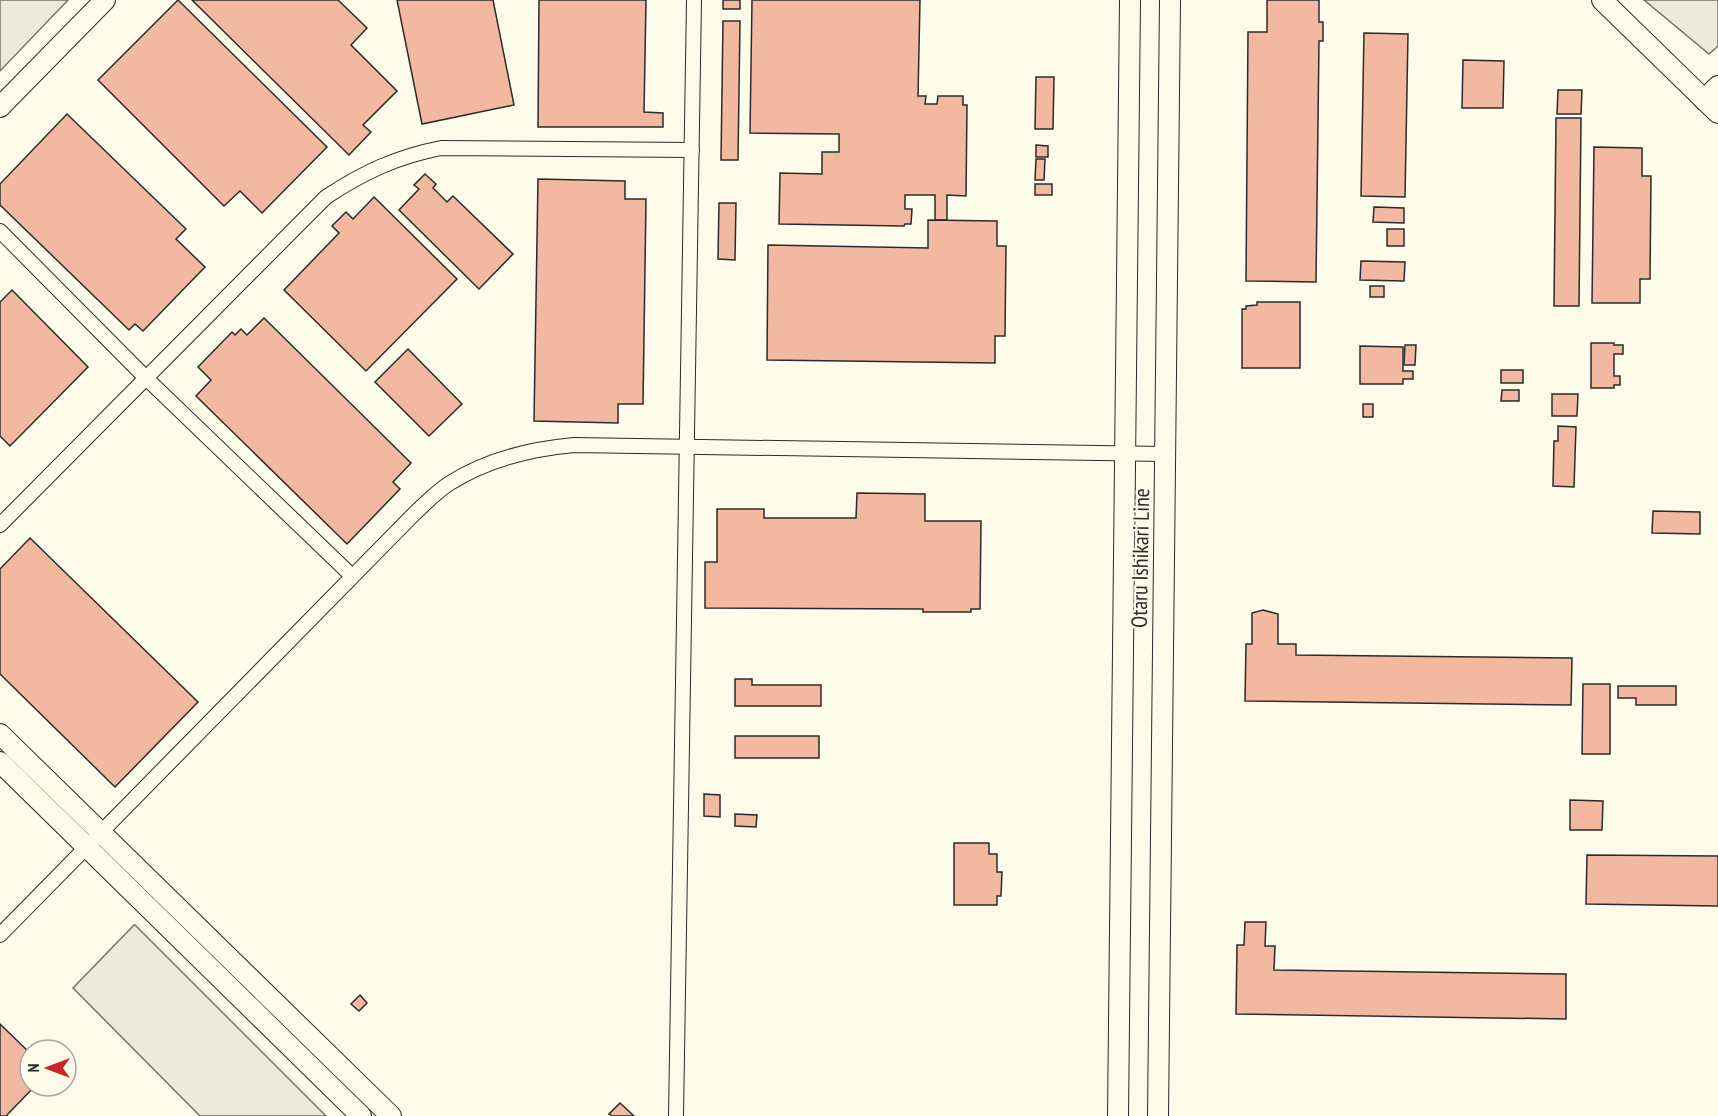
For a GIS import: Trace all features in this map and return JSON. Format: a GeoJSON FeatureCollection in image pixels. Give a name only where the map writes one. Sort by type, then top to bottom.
{"type":"FeatureCollection","features":[{"type":"Feature","properties":{"kind":"main road"},"geometry":{"type":"LineString","coordinates":[[0,107],[105,0]]}},
{"type":"Feature","properties":{"kind":"main road","name":"Otaru Ishikari Line"},"geometry":{"type":"LineString","coordinates":[[1118,1116],[1130,0]]}},
{"type":"Feature","properties":{"kind":"main road","name":"Otaru Ishikari Line"},"geometry":{"type":"LineString","coordinates":[[1158,1116],[1170,0]]}},
{"type":"Feature","properties":{"kind":"main road"},"geometry":{"type":"LineString","coordinates":[[1602,0],[1713,100]]}},
{"type":"Feature","properties":{"kind":"main road"},"geometry":{"type":"LineString","coordinates":[[0,734],[391,1116]]}},
{"type":"Feature","properties":{"kind":"main road"},"geometry":{"type":"LineString","coordinates":[[0,762],[361,1116]]}},
{"type":"Feature","properties":{"kind":"street"},"geometry":{"type":"LineString","coordinates":[[676,1116],[694,0]]}},
{"type":"Feature","properties":{"kind":"street"},"geometry":{"type":"LineString","coordinates":[[0,525],[326,197],[358,176],[385,163],[415,153],[441,148],[692,150]]}},
{"type":"Feature","properties":{"kind":"street"},"geometry":{"type":"LineString","coordinates":[[0,231],[147,378],[352,576]]}},
{"type":"Feature","properties":{"kind":"street"},"geometry":{"type":"LineString","coordinates":[[0,935],[415,513],[449,483],[503,458],[542,448],[574,445],[1165,454]]}},
{"type":"Feature","properties":{"kind":"shaded area"},"geometry":{"type":"Polygon","coordinates":[[[0,0],[68,0],[0,71],[0,0]]]}},
{"type":"Feature","properties":{"kind":"shaded area"},"geometry":{"type":"Polygon","coordinates":[[[1644,0],[1718,0],[1718,46],[1709,54],[1644,0]]]}},
{"type":"Feature","properties":{"kind":"shaded area"},"geometry":{"type":"Polygon","coordinates":[[[134,925],[326,1116],[200,1116],[73,988],[134,925]]]}},
{"type":"Feature","properties":{"kind":"building"},"geometry":{"type":"Polygon","coordinates":[[[178,0],[327,147],[262,213],[240,191],[224,206],[98,80],[178,0]]]}},
{"type":"Feature","properties":{"kind":"building"},"geometry":{"type":"Polygon","coordinates":[[[192,0],[338,0],[367,28],[351,45],[397,91],[363,125],[371,132],[349,155],[192,0]]]}},
{"type":"Feature","properties":{"kind":"building"},"geometry":{"type":"Polygon","coordinates":[[[397,0],[493,0],[514,105],[422,124],[397,0]]]}},
{"type":"Feature","properties":{"kind":"building"},"geometry":{"type":"Polygon","coordinates":[[[539,0],[646,0],[644,112],[663,113],[663,127],[538,127],[539,0]]]}},
{"type":"Feature","properties":{"kind":"building"},"geometry":{"type":"Polygon","coordinates":[[[723,0],[740,0],[740,9],[723,9],[723,0]]]}},
{"type":"Feature","properties":{"kind":"building"},"geometry":{"type":"Polygon","coordinates":[[[752,0],[920,0],[918,96],[926,96],[925,104],[937,104],[938,96],[963,96],[963,105],[967,105],[966,196],[947,195],[947,220],[935,220],[935,195],[905,195],[905,209],[912,209],[911,224],[904,226],[779,224],[780,173],[822,174],[822,152],[839,152],[839,134],[750,133],[752,0]]]}},
{"type":"Feature","properties":{"kind":"building"},"geometry":{"type":"Polygon","coordinates":[[[1267,0],[1319,0],[1319,22],[1323,22],[1323,41],[1319,41],[1316,282],[1246,281],[1248,32],[1267,32],[1267,0]]]}},
{"type":"Feature","properties":{"kind":"building"},"geometry":{"type":"Polygon","coordinates":[[[723,21],[740,21],[738,160],[721,160],[723,21]]]}},
{"type":"Feature","properties":{"kind":"building"},"geometry":{"type":"Polygon","coordinates":[[[1364,33],[1408,34],[1405,197],[1361,196],[1364,33]]]}},
{"type":"Feature","properties":{"kind":"building"},"geometry":{"type":"Polygon","coordinates":[[[1463,60],[1504,61],[1503,108],[1462,108],[1463,60]]]}},
{"type":"Feature","properties":{"kind":"building"},"geometry":{"type":"Polygon","coordinates":[[[1036,77],[1054,77],[1053,129],[1035,129],[1036,77]]]}},
{"type":"Feature","properties":{"kind":"building"},"geometry":{"type":"Polygon","coordinates":[[[1558,90],[1582,90],[1581,114],[1557,114],[1558,90]]]}},
{"type":"Feature","properties":{"kind":"building"},"geometry":{"type":"Polygon","coordinates":[[[67,114],[186,229],[176,239],[205,267],[143,331],[135,324],[129,330],[0,205],[0,184],[67,114]]]}},
{"type":"Feature","properties":{"kind":"building"},"geometry":{"type":"Polygon","coordinates":[[[1556,118],[1581,118],[1579,306],[1554,306],[1556,118]]]}},
{"type":"Feature","properties":{"kind":"building"},"geometry":{"type":"Polygon","coordinates":[[[1036,145],[1048,146],[1048,157],[1036,157],[1036,145]]]}},
{"type":"Feature","properties":{"kind":"building"},"geometry":{"type":"Polygon","coordinates":[[[1594,147],[1642,148],[1642,176],[1651,176],[1650,279],[1640,279],[1640,303],[1592,303],[1594,147]]]}},
{"type":"Feature","properties":{"kind":"building"},"geometry":{"type":"Polygon","coordinates":[[[1036,159],[1045,159],[1044,180],[1035,180],[1036,159]]]}},
{"type":"Feature","properties":{"kind":"building"},"geometry":{"type":"Polygon","coordinates":[[[425,174],[436,184],[433,188],[447,202],[453,196],[513,254],[479,289],[399,210],[419,189],[414,185],[425,174]]]}},
{"type":"Feature","properties":{"kind":"building"},"geometry":{"type":"Polygon","coordinates":[[[538,179],[625,181],[625,199],[646,199],[643,404],[618,404],[618,423],[534,421],[538,179]]]}},
{"type":"Feature","properties":{"kind":"building"},"geometry":{"type":"Polygon","coordinates":[[[1035,184],[1052,184],[1052,195],[1035,195],[1035,184]]]}},
{"type":"Feature","properties":{"kind":"building"},"geometry":{"type":"Polygon","coordinates":[[[374,197],[457,279],[366,371],[284,290],[339,233],[332,226],[346,212],[353,219],[374,197]]]}},
{"type":"Feature","properties":{"kind":"building"},"geometry":{"type":"Polygon","coordinates":[[[719,203],[736,203],[735,260],[718,259],[719,203]]]}},
{"type":"Feature","properties":{"kind":"building"},"geometry":{"type":"Polygon","coordinates":[[[1374,207],[1404,208],[1404,223],[1373,222],[1374,207]]]}},
{"type":"Feature","properties":{"kind":"building"},"geometry":{"type":"Polygon","coordinates":[[[928,220],[997,221],[997,246],[1006,246],[1005,336],[995,336],[995,363],[767,360],[768,245],[928,248],[928,220]]]}},
{"type":"Feature","properties":{"kind":"building"},"geometry":{"type":"Polygon","coordinates":[[[1387,229],[1404,229],[1404,246],[1387,246],[1387,229]]]}},
{"type":"Feature","properties":{"kind":"building"},"geometry":{"type":"Polygon","coordinates":[[[1361,261],[1405,262],[1404,281],[1360,280],[1361,261]]]}},
{"type":"Feature","properties":{"kind":"building"},"geometry":{"type":"Polygon","coordinates":[[[1370,286],[1384,286],[1384,297],[1370,297],[1370,286]]]}},
{"type":"Feature","properties":{"kind":"building"},"geometry":{"type":"Polygon","coordinates":[[[12,290],[88,367],[10,446],[0,436],[0,302],[12,290]]]}},
{"type":"Feature","properties":{"kind":"building"},"geometry":{"type":"Polygon","coordinates":[[[1257,302],[1300,302],[1300,368],[1242,368],[1242,309],[1246,309],[1246,306],[1257,305],[1257,302]]]}},
{"type":"Feature","properties":{"kind":"building"},"geometry":{"type":"Polygon","coordinates":[[[264,318],[411,463],[393,482],[400,489],[347,544],[196,396],[211,380],[198,367],[232,332],[235,335],[241,329],[247,335],[264,318]]]}},
{"type":"Feature","properties":{"kind":"building"},"geometry":{"type":"Polygon","coordinates":[[[1591,343],[1623,345],[1623,354],[1614,354],[1614,376],[1620,376],[1620,385],[1614,385],[1614,388],[1591,388],[1591,343]]]}},
{"type":"Feature","properties":{"kind":"building"},"geometry":{"type":"Polygon","coordinates":[[[1405,345],[1416,345],[1415,365],[1404,365],[1405,345]]]}},
{"type":"Feature","properties":{"kind":"building"},"geometry":{"type":"Polygon","coordinates":[[[1360,346],[1403,347],[1403,371],[1413,371],[1413,379],[1403,379],[1403,384],[1360,384],[1360,346]]]}},
{"type":"Feature","properties":{"kind":"building"},"geometry":{"type":"Polygon","coordinates":[[[408,349],[462,404],[429,436],[375,382],[408,349]]]}},
{"type":"Feature","properties":{"kind":"building"},"geometry":{"type":"Polygon","coordinates":[[[1501,370],[1523,370],[1523,383],[1501,383],[1501,370]]]}},
{"type":"Feature","properties":{"kind":"building"},"geometry":{"type":"Polygon","coordinates":[[[1502,390],[1519,390],[1519,401],[1501,401],[1502,390]]]}},
{"type":"Feature","properties":{"kind":"building"},"geometry":{"type":"Polygon","coordinates":[[[1552,394],[1578,394],[1577,416],[1552,416],[1552,394]]]}},
{"type":"Feature","properties":{"kind":"building"},"geometry":{"type":"Polygon","coordinates":[[[1363,404],[1373,404],[1373,417],[1363,417],[1363,404]]]}},
{"type":"Feature","properties":{"kind":"building"},"geometry":{"type":"Polygon","coordinates":[[[1558,426],[1576,427],[1574,487],[1553,486],[1554,441],[1558,441],[1558,426]]]}},
{"type":"Feature","properties":{"kind":"building"},"geometry":{"type":"Polygon","coordinates":[[[857,493],[925,494],[925,521],[981,521],[980,609],[971,609],[971,612],[923,612],[923,609],[705,608],[705,562],[717,562],[717,509],[764,509],[764,518],[856,518],[857,493]]]}},
{"type":"Feature","properties":{"kind":"building"},"geometry":{"type":"Polygon","coordinates":[[[1653,511],[1700,512],[1700,534],[1652,533],[1653,511]]]}},
{"type":"Feature","properties":{"kind":"building"},"geometry":{"type":"Polygon","coordinates":[[[30,538],[198,702],[115,787],[0,674],[0,569],[30,538]]]}},
{"type":"Feature","properties":{"kind":"building"},"geometry":{"type":"Polygon","coordinates":[[[1263,610],[1278,614],[1278,644],[1296,644],[1296,655],[1572,658],[1571,705],[1245,701],[1246,644],[1252,644],[1252,613],[1263,610]]]}},
{"type":"Feature","properties":{"kind":"building"},"geometry":{"type":"Polygon","coordinates":[[[735,679],[752,679],[752,685],[821,685],[821,706],[735,706],[735,679]]]}},
{"type":"Feature","properties":{"kind":"building"},"geometry":{"type":"Polygon","coordinates":[[[1583,684],[1610,684],[1610,754],[1582,754],[1583,684]]]}},
{"type":"Feature","properties":{"kind":"building"},"geometry":{"type":"Polygon","coordinates":[[[1618,686],[1676,686],[1676,705],[1636,705],[1636,698],[1618,698],[1618,686]]]}},
{"type":"Feature","properties":{"kind":"building"},"geometry":{"type":"Polygon","coordinates":[[[735,736],[819,736],[819,758],[735,758],[735,736]]]}},
{"type":"Feature","properties":{"kind":"building"},"geometry":{"type":"Polygon","coordinates":[[[704,794],[720,795],[720,817],[704,816],[704,794]]]}},
{"type":"Feature","properties":{"kind":"building"},"geometry":{"type":"Polygon","coordinates":[[[1570,800],[1603,801],[1602,830],[1570,830],[1570,800]]]}},
{"type":"Feature","properties":{"kind":"building"},"geometry":{"type":"Polygon","coordinates":[[[735,814],[757,815],[756,827],[735,826],[735,814]]]}},
{"type":"Feature","properties":{"kind":"building"},"geometry":{"type":"Polygon","coordinates":[[[954,843],[989,843],[989,854],[997,854],[997,872],[1002,872],[1001,896],[997,896],[997,905],[954,905],[954,843]]]}},
{"type":"Feature","properties":{"kind":"building"},"geometry":{"type":"Polygon","coordinates":[[[1587,855],[1718,856],[1718,906],[1586,904],[1587,855]]]}},
{"type":"Feature","properties":{"kind":"building"},"geometry":{"type":"Polygon","coordinates":[[[1245,922],[1266,922],[1265,946],[1275,946],[1274,970],[1566,974],[1566,1019],[1236,1014],[1237,945],[1244,945],[1245,922]]]}},
{"type":"Feature","properties":{"kind":"building"},"geometry":{"type":"Polygon","coordinates":[[[360,995],[367,1003],[359,1011],[351,1004],[360,995]]]}},
{"type":"Feature","properties":{"kind":"building"},"geometry":{"type":"Polygon","coordinates":[[[0,1024],[18,1041],[18,1098],[23,1098],[6,1116],[0,1116],[0,1024]]]}},
{"type":"Feature","properties":{"kind":"building"},"geometry":{"type":"Polygon","coordinates":[[[620,1103],[634,1116],[609,1114],[620,1103]]]}}]}
